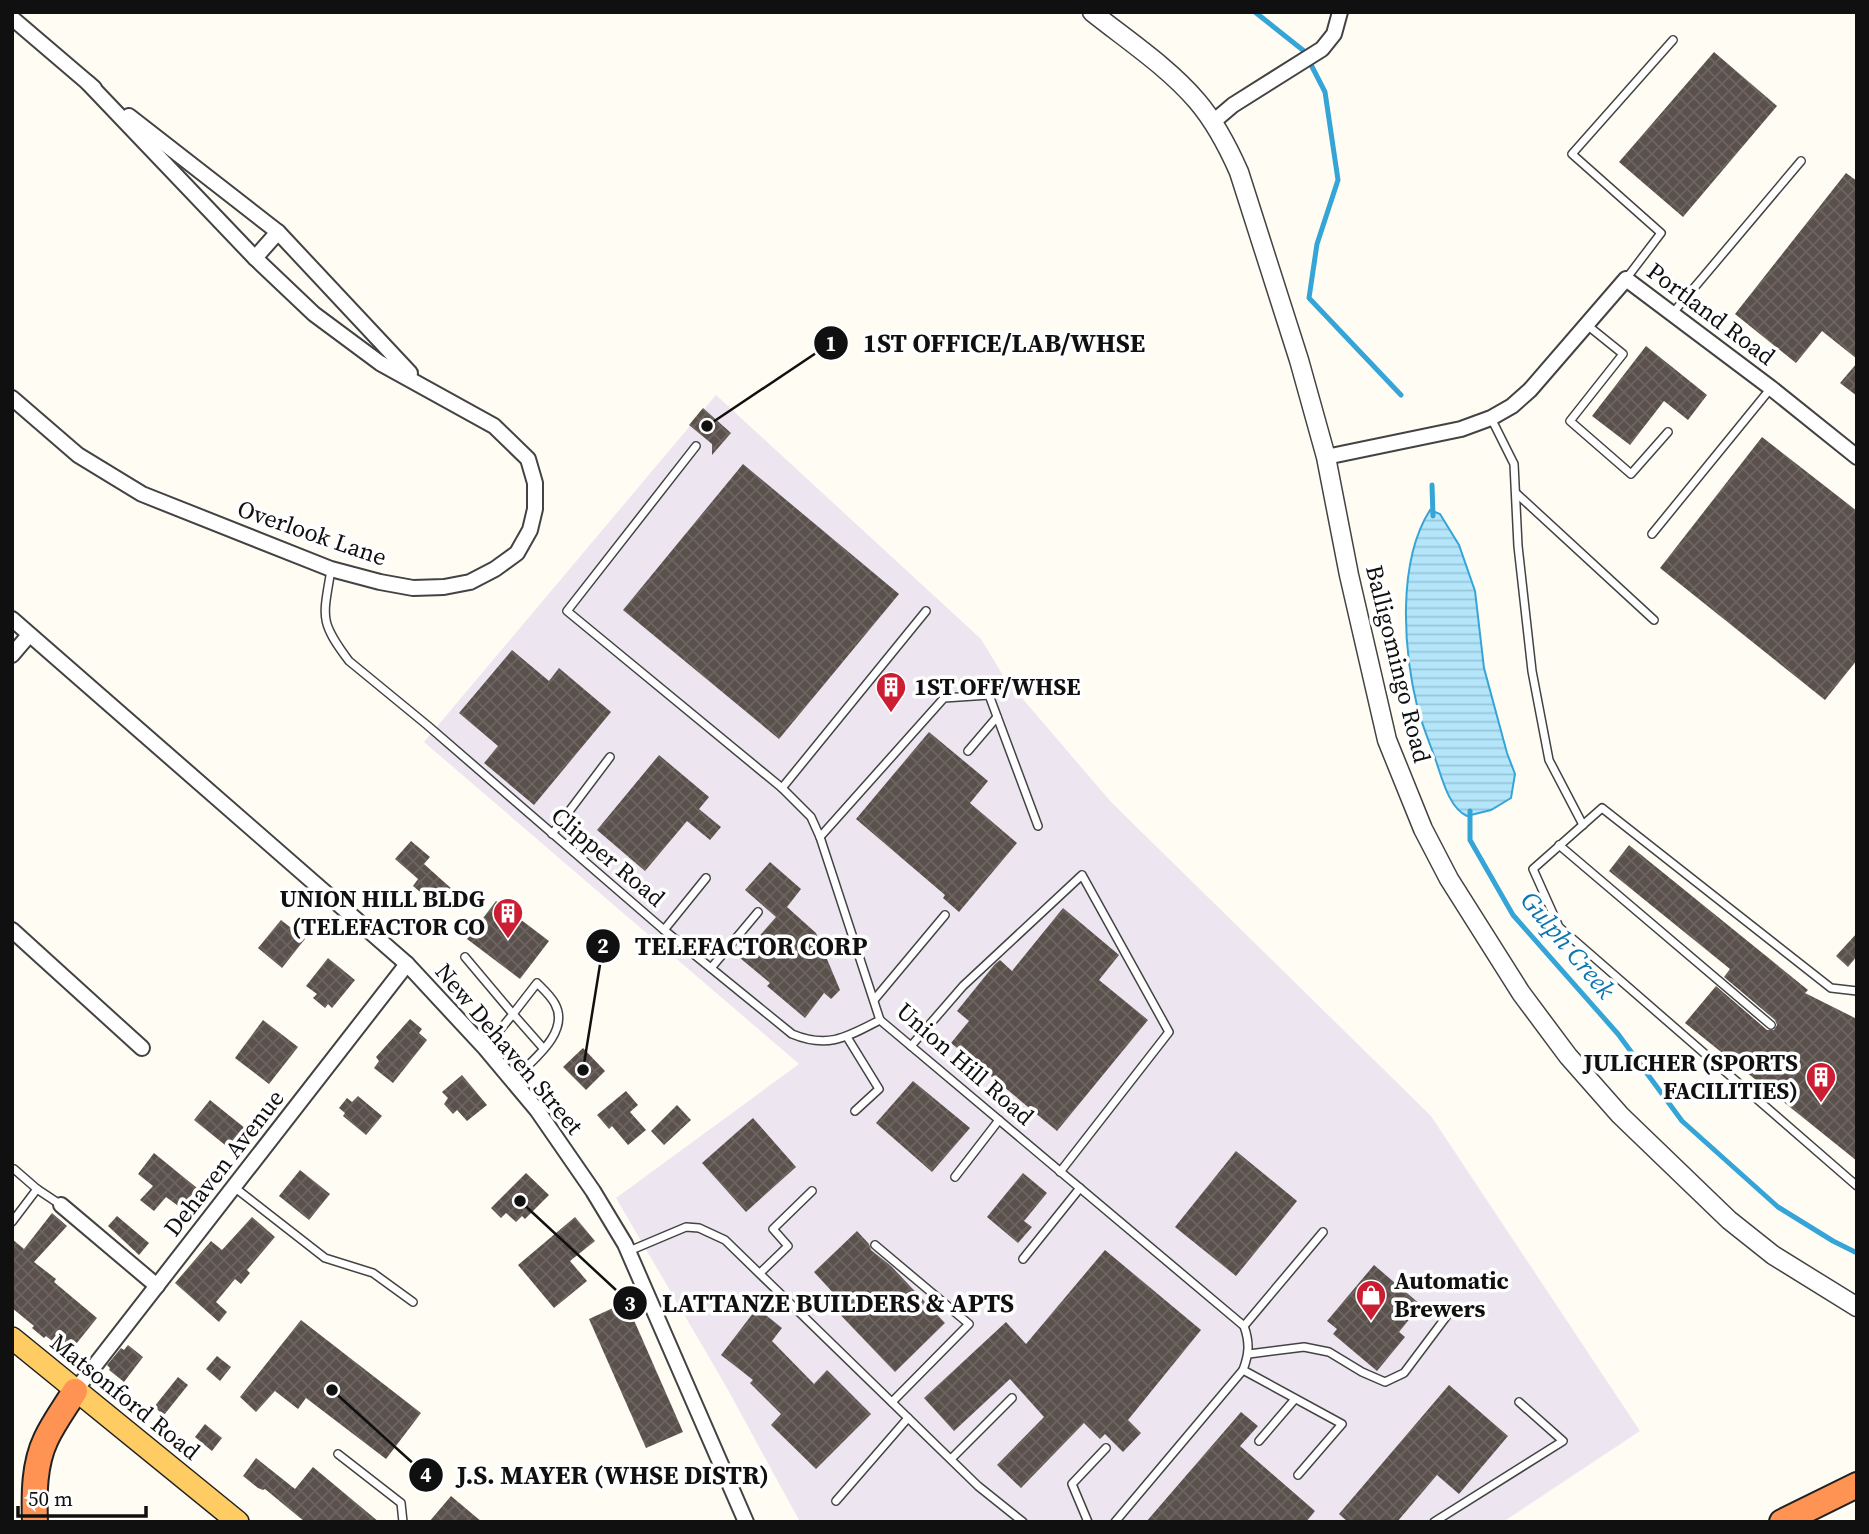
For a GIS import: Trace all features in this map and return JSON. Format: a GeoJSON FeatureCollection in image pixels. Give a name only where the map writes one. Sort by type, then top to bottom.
{"type":"FeatureCollection","features":[{"type":"Feature","properties":{"kind":"highway"},"geometry":{"type":"LineString","coordinates":[[35,1522],[34,1495],[39,1460],[46,1440],[75,1391]]}},
{"type":"Feature","properties":{"kind":"highway"},"geometry":{"type":"LineString","coordinates":[[1782,1522],[1857,1486]]}},
{"type":"Feature","properties":{"kind":"highway"},"geometry":{"type":"LineString","coordinates":[[1801,1522],[1857,1486]]}},
{"type":"Feature","properties":{"kind":"main road","name":"Matsonford Road"},"geometry":{"type":"LineString","coordinates":[[12,1338],[238,1522]]}},
{"type":"Feature","properties":{"kind":"street","name":"Balligomingo Road"},"geometry":{"type":"LineString","coordinates":[[1092,12],[1178,82],[1198,102],[1228,147],[1239,172],[1299,360],[1326,457],[1349,575],[1387,740],[1423,829],[1449,879],[1521,993],[1568,1056],[1620,1115],[1729,1220],[1773,1255],[1857,1307]]}},
{"type":"Feature","properties":{"kind":"street"},"geometry":{"type":"LineString","coordinates":[[1213,122],[1233,105],[1322,49],[1334,34],[1340,12]]}},
{"type":"Feature","properties":{"kind":"street","name":"Overlook Lane"},"geometry":{"type":"LineString","coordinates":[[12,18],[88,83],[278,232],[418,382]]}},
{"type":"Feature","properties":{"kind":"street","name":"Overlook Lane"},"geometry":{"type":"LineString","coordinates":[[12,398],[78,455],[142,494],[331,569],[413,588],[444,587],[470,582],[517,553],[530,530],[535,509],[535,483],[528,459],[494,426],[380,363],[314,314],[256,258],[88,83]]}},
{"type":"Feature","properties":{"kind":"street"},"geometry":{"type":"LineString","coordinates":[[256,258],[278,232]]}},
{"type":"Feature","properties":{"kind":"street","name":"Portland Road"},"geometry":{"type":"LineString","coordinates":[[1326,457],[1461,429],[1491,418],[1512,406],[1530,390],[1626,279],[1771,388],[1857,457]]}},
{"type":"Feature","properties":{"kind":"street","name":"New Dehaven Street"},"geometry":{"type":"LineString","coordinates":[[12,619],[407,964],[485,1048],[537,1110],[593,1191],[628,1251],[746,1522]]}},
{"type":"Feature","properties":{"kind":"street"},"geometry":{"type":"LineString","coordinates":[[12,655],[29,635]]}},
{"type":"Feature","properties":{"kind":"street"},"geometry":{"type":"LineString","coordinates":[[12,930],[142,1048]]}},
{"type":"Feature","properties":{"kind":"street","name":"Dehaven Avenue"},"geometry":{"type":"LineString","coordinates":[[75,1391],[407,964]]}},
{"type":"Feature","properties":{"kind":"street"},"geometry":{"type":"LineString","coordinates":[[61,1205],[157,1286]]}},
{"type":"Feature","properties":{"kind":"lane"},"geometry":{"type":"LineString","coordinates":[[1626,279],[1661,233],[1572,153],[1672,40]]}},
{"type":"Feature","properties":{"kind":"lane"},"geometry":{"type":"LineString","coordinates":[[1671,314],[1801,161]]}},
{"type":"Feature","properties":{"kind":"lane"},"geometry":{"type":"LineString","coordinates":[[1587,324],[1623,354],[1570,421],[1631,474],[1668,432]]}},
{"type":"Feature","properties":{"kind":"lane"},"geometry":{"type":"LineString","coordinates":[[1652,534],[1771,388]]}},
{"type":"Feature","properties":{"kind":"lane"},"geometry":{"type":"LineString","coordinates":[[1491,418],[1514,464],[1518,546],[1532,671],[1549,760],[1583,825]]}},
{"type":"Feature","properties":{"kind":"lane","name":"Union Hill Road"},"geometry":{"type":"LineString","coordinates":[[696,446],[567,611],[782,788],[811,817],[880,1020],[1244,1326]]}},
{"type":"Feature","properties":{"kind":"lane"},"geometry":{"type":"LineString","coordinates":[[1516,493],[1654,620]]}},
{"type":"Feature","properties":{"kind":"lane","name":"Clipper Road"},"geometry":{"type":"LineString","coordinates":[[331,569],[323,614],[332,638],[349,661],[710,968],[792,1034],[808,1041],[825,1042],[847,1037],[880,1020]]}},
{"type":"Feature","properties":{"kind":"lane"},"geometry":{"type":"LineString","coordinates":[[782,788],[926,611]]}},
{"type":"Feature","properties":{"kind":"lane"},"geometry":{"type":"LineString","coordinates":[[820,837],[944,698],[989,695],[1038,826]]}},
{"type":"Feature","properties":{"kind":"lane"},"geometry":{"type":"LineString","coordinates":[[968,751],[997,717]]}},
{"type":"Feature","properties":{"kind":"lane"},"geometry":{"type":"LineString","coordinates":[[552,834],[610,757]]}},
{"type":"Feature","properties":{"kind":"lane"},"geometry":{"type":"LineString","coordinates":[[1857,991],[1830,988],[1602,808],[1533,869],[1559,927],[1857,1186]]}},
{"type":"Feature","properties":{"kind":"lane"},"geometry":{"type":"LineString","coordinates":[[1559,845],[1771,1025]]}},
{"type":"Feature","properties":{"kind":"lane"},"geometry":{"type":"LineString","coordinates":[[911,1046],[963,986],[1082,875],[1169,1032],[1060,1172]]}},
{"type":"Feature","properties":{"kind":"lane"},"geometry":{"type":"LineString","coordinates":[[664,930],[706,878]]}},
{"type":"Feature","properties":{"kind":"lane"},"geometry":{"type":"LineString","coordinates":[[710,968],[758,912]]}},
{"type":"Feature","properties":{"kind":"lane"},"geometry":{"type":"LineString","coordinates":[[874,1000],[945,915]]}},
{"type":"Feature","properties":{"kind":"lane"},"geometry":{"type":"LineString","coordinates":[[465,957],[543,1048]]}},
{"type":"Feature","properties":{"kind":"lane"},"geometry":{"type":"LineString","coordinates":[[485,1048],[537,983],[548,994],[558,1011],[557,1030],[513,1081]]}},
{"type":"Feature","properties":{"kind":"lane"},"geometry":{"type":"LineString","coordinates":[[847,1037],[879,1089],[855,1111]]}},
{"type":"Feature","properties":{"kind":"lane"},"geometry":{"type":"LineString","coordinates":[[955,1177],[999,1120]]}},
{"type":"Feature","properties":{"kind":"lane"},"geometry":{"type":"LineString","coordinates":[[14,1169],[61,1205]]}},
{"type":"Feature","properties":{"kind":"lane"},"geometry":{"type":"LineString","coordinates":[[234,1187],[325,1258],[373,1272],[413,1303]]}},
{"type":"Feature","properties":{"kind":"lane"},"geometry":{"type":"LineString","coordinates":[[1023,1259],[1080,1188]]}},
{"type":"Feature","properties":{"kind":"lane"},"geometry":{"type":"LineString","coordinates":[[12,1222],[37,1189]]}},
{"type":"Feature","properties":{"kind":"lane"},"geometry":{"type":"LineString","coordinates":[[760,1273],[788,1246],[773,1228],[812,1191]]}},
{"type":"Feature","properties":{"kind":"lane"},"geometry":{"type":"LineString","coordinates":[[628,1251],[686,1227],[699,1228],[725,1240],[978,1486],[1023,1522]]}},
{"type":"Feature","properties":{"kind":"lane"},"geometry":{"type":"LineString","coordinates":[[1115,1522],[1242,1370],[1249,1354],[1244,1326],[1323,1232]]}},
{"type":"Feature","properties":{"kind":"lane"},"geometry":{"type":"LineString","coordinates":[[875,1245],[969,1324],[892,1402]]}},
{"type":"Feature","properties":{"kind":"lane"},"geometry":{"type":"LineString","coordinates":[[1249,1354],[1304,1348],[1329,1352],[1385,1382],[1404,1373],[1449,1313]]}},
{"type":"Feature","properties":{"kind":"lane"},"geometry":{"type":"LineString","coordinates":[[1242,1370],[1342,1424],[1298,1475]]}},
{"type":"Feature","properties":{"kind":"lane"},"geometry":{"type":"LineString","coordinates":[[951,1459],[1012,1398]]}},
{"type":"Feature","properties":{"kind":"lane"},"geometry":{"type":"LineString","coordinates":[[1259,1441],[1295,1399]]}},
{"type":"Feature","properties":{"kind":"lane"},"geometry":{"type":"LineString","coordinates":[[1434,1522],[1563,1441],[1519,1402]]}},
{"type":"Feature","properties":{"kind":"lane"},"geometry":{"type":"LineString","coordinates":[[836,1501],[908,1418]]}},
{"type":"Feature","properties":{"kind":"lane"},"geometry":{"type":"LineString","coordinates":[[1088,1522],[1072,1484],[1106,1448]]}},
{"type":"Feature","properties":{"kind":"lane"},"geometry":{"type":"LineString","coordinates":[[338,1454],[401,1503],[403,1522]]}},
{"type":"Feature","properties":{"kind":"shaded area"},"geometry":{"type":"Polygon","coordinates":[[[716,395],[981,639],[1004,677],[1111,802],[1431,1116],[1640,1431],[1503,1522],[800,1522],[727,1388],[616,1198],[799,1064],[424,742],[716,395]]]}},
{"type":"Feature","properties":{"kind":"water"},"geometry":{"type":"Polygon","coordinates":[[[1430,510],[1440,514],[1459,545],[1475,591],[1484,668],[1515,774],[1511,798],[1491,810],[1467,816],[1455,806],[1444,784],[1418,710],[1409,661],[1406,607],[1408,580],[1419,531],[1430,510]]]}},
{"type":"Feature","properties":{"kind":"building"},"geometry":{"type":"Polygon","coordinates":[[[1714,52],[1777,106],[1683,217],[1619,162],[1714,52]]]}},
{"type":"Feature","properties":{"kind":"building"},"geometry":{"type":"Polygon","coordinates":[[[1846,173],[1857,181],[1857,359],[1822,331],[1796,363],[1735,314],[1846,173]]]}},
{"type":"Feature","properties":{"kind":"building"},"geometry":{"type":"Polygon","coordinates":[[[1646,346],[1707,395],[1688,420],[1664,401],[1630,445],[1592,416],[1646,346]]]}},
{"type":"Feature","properties":{"kind":"building"},"geometry":{"type":"Polygon","coordinates":[[[1857,363],[1857,396],[1840,383],[1857,363]]]}},
{"type":"Feature","properties":{"kind":"building"},"geometry":{"type":"Polygon","coordinates":[[[703,408],[731,433],[712,455],[712,444],[689,425],[703,408]]]}},
{"type":"Feature","properties":{"kind":"building"},"geometry":{"type":"Polygon","coordinates":[[[1762,437],[1857,511],[1857,660],[1825,700],[1660,568],[1762,437]]]}},
{"type":"Feature","properties":{"kind":"building"},"geometry":{"type":"Polygon","coordinates":[[[743,464],[899,594],[779,739],[623,610],[743,464]]]}},
{"type":"Feature","properties":{"kind":"building"},"geometry":{"type":"Polygon","coordinates":[[[512,650],[549,681],[559,668],[611,712],[534,805],[484,763],[498,746],[459,713],[512,650]]]}},
{"type":"Feature","properties":{"kind":"building"},"geometry":{"type":"Polygon","coordinates":[[[929,732],[988,781],[970,803],[1017,843],[959,912],[943,898],[945,895],[856,819],[929,732]]]}},
{"type":"Feature","properties":{"kind":"building"},"geometry":{"type":"Polygon","coordinates":[[[659,755],[709,797],[699,809],[721,827],[710,840],[687,821],[645,871],[597,830],[659,755]]]}},
{"type":"Feature","properties":{"kind":"building"},"geometry":{"type":"Polygon","coordinates":[[[411,841],[430,857],[424,864],[453,890],[438,907],[413,886],[418,879],[395,859],[411,841]]]}},
{"type":"Feature","properties":{"kind":"building"},"geometry":{"type":"Polygon","coordinates":[[[1629,845],[1808,990],[1805,993],[1857,1019],[1857,1161],[1685,1023],[1716,986],[1767,1030],[1774,1030],[1777,1025],[1775,1020],[1724,977],[1730,969],[1609,871],[1629,845]]]}},
{"type":"Feature","properties":{"kind":"building"},"geometry":{"type":"Polygon","coordinates":[[[770,862],[801,889],[787,907],[816,933],[840,990],[831,999],[824,993],[805,1018],[767,986],[770,983],[740,958],[776,917],[745,890],[770,862]]]}},
{"type":"Feature","properties":{"kind":"building","name":"UNION HILL BLDG (TELEFACTOR CO"},"geometry":{"type":"Polygon","coordinates":[[[496,901],[549,941],[520,979],[467,939],[496,901]]]}},
{"type":"Feature","properties":{"kind":"building"},"geometry":{"type":"Polygon","coordinates":[[[1063,908],[1119,955],[1099,980],[1148,1020],[1057,1131],[951,1043],[969,1021],[957,1011],[995,964],[1000,960],[1012,971],[1063,908]]]}},
{"type":"Feature","properties":{"kind":"building"},"geometry":{"type":"Polygon","coordinates":[[[281,920],[305,939],[282,968],[258,948],[281,920]]]}},
{"type":"Feature","properties":{"kind":"building"},"geometry":{"type":"Polygon","coordinates":[[[1857,933],[1857,956],[1848,967],[1836,956],[1857,933]]]}},
{"type":"Feature","properties":{"kind":"building"},"geometry":{"type":"Polygon","coordinates":[[[328,958],[355,980],[332,1008],[328,1004],[325,1008],[313,998],[317,994],[306,986],[328,958]]]}},
{"type":"Feature","properties":{"kind":"building"},"geometry":{"type":"Polygon","coordinates":[[[410,1019],[422,1029],[419,1033],[427,1040],[393,1083],[374,1068],[379,1061],[376,1057],[410,1019]]]}},
{"type":"Feature","properties":{"kind":"building"},"geometry":{"type":"Polygon","coordinates":[[[263,1020],[298,1047],[269,1084],[235,1058],[263,1020]]]}},
{"type":"Feature","properties":{"kind":"building"},"geometry":{"type":"Polygon","coordinates":[[[583,1048],[605,1071],[586,1090],[563,1067],[583,1048]]]}},
{"type":"Feature","properties":{"kind":"building"},"geometry":{"type":"Polygon","coordinates":[[[462,1075],[487,1105],[467,1121],[457,1110],[453,1114],[444,1104],[448,1098],[442,1092],[462,1075]]]}},
{"type":"Feature","properties":{"kind":"building"},"geometry":{"type":"Polygon","coordinates":[[[913,1081],[970,1128],[932,1172],[876,1123],[913,1081]]]}},
{"type":"Feature","properties":{"kind":"building"},"geometry":{"type":"Polygon","coordinates":[[[626,1091],[638,1105],[630,1112],[646,1130],[628,1145],[612,1126],[609,1129],[597,1115],[626,1091]]]}},
{"type":"Feature","properties":{"kind":"building"},"geometry":{"type":"Polygon","coordinates":[[[358,1096],[382,1116],[366,1135],[343,1116],[345,1113],[339,1108],[347,1098],[352,1102],[358,1096]]]}},
{"type":"Feature","properties":{"kind":"building"},"geometry":{"type":"Polygon","coordinates":[[[210,1100],[246,1129],[230,1149],[194,1120],[210,1100]]]}},
{"type":"Feature","properties":{"kind":"building"},"geometry":{"type":"Polygon","coordinates":[[[677,1105],[691,1120],[664,1145],[651,1131],[677,1105]]]}},
{"type":"Feature","properties":{"kind":"building"},"geometry":{"type":"Polygon","coordinates":[[[753,1118],[796,1167],[746,1212],[702,1163],[753,1118]]]}},
{"type":"Feature","properties":{"kind":"building"},"geometry":{"type":"Polygon","coordinates":[[[1236,1151],[1297,1201],[1236,1276],[1175,1227],[1236,1151]]]}},
{"type":"Feature","properties":{"kind":"building"},"geometry":{"type":"Polygon","coordinates":[[[154,1153],[197,1188],[181,1208],[166,1197],[154,1211],[140,1200],[153,1186],[138,1174],[154,1153]]]}},
{"type":"Feature","properties":{"kind":"building"},"geometry":{"type":"Polygon","coordinates":[[[300,1170],[330,1194],[309,1220],[279,1196],[300,1170]]]}},
{"type":"Feature","properties":{"kind":"building"},"geometry":{"type":"Polygon","coordinates":[[[526,1173],[549,1195],[525,1219],[522,1216],[516,1222],[506,1213],[501,1218],[491,1208],[526,1173]]]}},
{"type":"Feature","properties":{"kind":"building"},"geometry":{"type":"Polygon","coordinates":[[[1023,1173],[1047,1193],[1024,1221],[1032,1227],[1018,1243],[987,1217],[1023,1173]]]}},
{"type":"Feature","properties":{"kind":"building"},"geometry":{"type":"Polygon","coordinates":[[[52,1213],[67,1226],[34,1262],[97,1318],[68,1354],[46,1336],[44,1338],[12,1308],[12,1239],[24,1249],[52,1213]]]}},
{"type":"Feature","properties":{"kind":"building"},"geometry":{"type":"Polygon","coordinates":[[[117,1216],[149,1243],[139,1255],[108,1226],[117,1216]]]}},
{"type":"Feature","properties":{"kind":"building"},"geometry":{"type":"Polygon","coordinates":[[[252,1217],[275,1237],[247,1270],[250,1273],[241,1284],[235,1279],[216,1302],[227,1312],[219,1322],[175,1283],[211,1241],[222,1250],[252,1217]]]}},
{"type":"Feature","properties":{"kind":"building"},"geometry":{"type":"Polygon","coordinates":[[[575,1217],[595,1241],[570,1261],[587,1281],[554,1308],[518,1265],[575,1217]]]}},
{"type":"Feature","properties":{"kind":"building"},"geometry":{"type":"Polygon","coordinates":[[[857,1231],[871,1250],[891,1266],[945,1323],[895,1372],[830,1304],[837,1297],[814,1272],[857,1231]]]}},
{"type":"Feature","properties":{"kind":"building"},"geometry":{"type":"Polygon","coordinates":[[[1105,1250],[1201,1330],[1128,1420],[1141,1433],[1123,1452],[1105,1434],[1100,1439],[1084,1423],[1021,1488],[997,1465],[1044,1417],[1010,1379],[954,1431],[924,1398],[1006,1322],[1026,1344],[1105,1250]]]}},
{"type":"Feature","properties":{"kind":"building"},"geometry":{"type":"Polygon","coordinates":[[[1374,1265],[1421,1305],[1399,1332],[1405,1337],[1377,1371],[1333,1334],[1337,1329],[1327,1321],[1374,1265]]]}},
{"type":"Feature","properties":{"kind":"building"},"geometry":{"type":"Polygon","coordinates":[[[626,1302],[683,1432],[646,1448],[589,1319],[626,1302]]]}},
{"type":"Feature","properties":{"kind":"building"},"geometry":{"type":"Polygon","coordinates":[[[757,1308],[782,1328],[772,1341],[814,1384],[827,1370],[871,1414],[816,1469],[771,1425],[781,1414],[750,1383],[753,1380],[721,1355],[757,1308]]]}},
{"type":"Feature","properties":{"kind":"building"},"geometry":{"type":"Polygon","coordinates":[[[301,1320],[421,1413],[386,1459],[306,1398],[298,1409],[275,1391],[256,1412],[240,1397],[301,1320]]]}},
{"type":"Feature","properties":{"kind":"building"},"geometry":{"type":"Polygon","coordinates":[[[128,1345],[143,1357],[124,1382],[109,1370],[107,1365],[121,1348],[124,1350],[128,1345]]]}},
{"type":"Feature","properties":{"kind":"building"},"geometry":{"type":"Polygon","coordinates":[[[217,1356],[231,1367],[220,1381],[206,1369],[217,1356]]]}},
{"type":"Feature","properties":{"kind":"building"},"geometry":{"type":"Polygon","coordinates":[[[178,1377],[188,1385],[164,1415],[154,1407],[178,1377]]]}},
{"type":"Feature","properties":{"kind":"building"},"geometry":{"type":"Polygon","coordinates":[[[1449,1385],[1508,1436],[1459,1494],[1437,1475],[1397,1522],[1348,1522],[1339,1514],[1449,1385]]]}},
{"type":"Feature","properties":{"kind":"building"},"geometry":{"type":"Polygon","coordinates":[[[1241,1412],[1258,1426],[1240,1446],[1315,1511],[1306,1522],[1146,1522],[1241,1412]]]}},
{"type":"Feature","properties":{"kind":"building"},"geometry":{"type":"Polygon","coordinates":[[[205,1424],[222,1438],[212,1451],[195,1437],[205,1424]]]}},
{"type":"Feature","properties":{"kind":"building"},"geometry":{"type":"Polygon","coordinates":[[[256,1458],[295,1489],[313,1467],[379,1522],[305,1522],[265,1489],[258,1488],[243,1476],[256,1458]]]}},
{"type":"Feature","properties":{"kind":"building"},"geometry":{"type":"Polygon","coordinates":[[[451,1496],[482,1522],[429,1522],[451,1496]]]}},
{"type":"Feature","properties":{"kind":"waterway","name":"Gulph Creek"},"geometry":{"type":"LineString","coordinates":[[1255,12],[1304,51],[1325,92],[1338,180],[1317,244],[1309,298],[1401,395]]}},
{"type":"Feature","properties":{"kind":"waterway","name":"Gulph Creek"},"geometry":{"type":"LineString","coordinates":[[1432,485],[1433,516]]}},
{"type":"Feature","properties":{"kind":"waterway","name":"Gulph Creek"},"geometry":{"type":"LineString","coordinates":[[1470,811],[1470,840],[1513,915],[1618,1034],[1682,1121],[1778,1207],[1857,1253]]}},
{"type":"Feature","properties":{"kind":"place","name":"1ST OFFICE/LAB/WHSE"},"geometry":{"type":"Point","coordinates":[707,426]}},
{"type":"Feature","properties":{"kind":"place","name":"1ST OFF/WHSE"},"geometry":{"type":"Point","coordinates":[891,714]}},
{"type":"Feature","properties":{"kind":"place","name":"UNION HILL BLDG (TELEFACTOR CO"},"geometry":{"type":"Point","coordinates":[508,940]}},
{"type":"Feature","properties":{"kind":"place","name":"TELEFACTOR CORP"},"geometry":{"type":"Point","coordinates":[583,1070]}},
{"type":"Feature","properties":{"kind":"place","name":"JULICHER (SPORTS FACILITIES)"},"geometry":{"type":"Point","coordinates":[1821,1104]}},
{"type":"Feature","properties":{"kind":"place","name":"LATTANZE BUILDERS & APTS"},"geometry":{"type":"Point","coordinates":[520,1201]}},
{"type":"Feature","properties":{"kind":"place","name":"Automatic Brewers"},"geometry":{"type":"Point","coordinates":[1371,1322]}},
{"type":"Feature","properties":{"kind":"place","name":"J.S. MAYER (WHSE DISTR)"},"geometry":{"type":"Point","coordinates":[332,1390]}}]}
